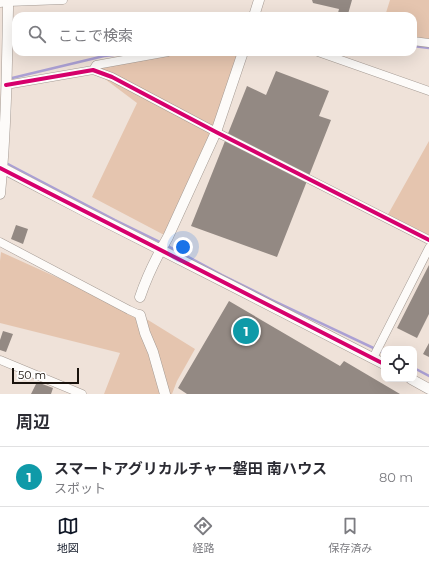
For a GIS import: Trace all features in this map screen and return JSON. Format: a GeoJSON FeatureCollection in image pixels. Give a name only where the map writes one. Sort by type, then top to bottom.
{"type":"FeatureCollection","features":[{"type":"Feature","properties":{"kind":"street"},"geometry":{"type":"LineString","coordinates":[[0,194],[6,80],[5,2],[63,0]]}},
{"type":"Feature","properties":{"kind":"street"},"geometry":{"type":"LineString","coordinates":[[255,12],[259,0]]}},
{"type":"Feature","properties":{"kind":"street"},"geometry":{"type":"LineString","coordinates":[[417,42],[429,43]]}},
{"type":"Feature","properties":{"kind":"street"},"geometry":{"type":"LineString","coordinates":[[93,70],[96,65],[146,56]]}},
{"type":"Feature","properties":{"kind":"street"},"geometry":{"type":"LineString","coordinates":[[140,297],[160,249],[167,238],[216,132],[242,56]]}},
{"type":"Feature","properties":{"kind":"street"},"geometry":{"type":"LineString","coordinates":[[329,56],[429,91]]}},
{"type":"Feature","properties":{"kind":"street"},"geometry":{"type":"LineString","coordinates":[[6,80],[93,70],[112,77],[216,132],[429,240]]}},
{"type":"Feature","properties":{"kind":"street"},"geometry":{"type":"LineString","coordinates":[[1,168],[381,362]]}},
{"type":"Feature","properties":{"kind":"street"},"geometry":{"type":"LineString","coordinates":[[0,242],[140,315],[145,333],[153,352],[165,394]]}},
{"type":"Feature","properties":{"kind":"street"},"geometry":{"type":"LineString","coordinates":[[373,358],[429,248]]}},
{"type":"Feature","properties":{"kind":"street"},"geometry":{"type":"LineString","coordinates":[[0,360],[82,394]]}},
{"type":"Feature","properties":{"kind":"street"},"geometry":{"type":"LineString","coordinates":[[417,382],[429,388]]}},
{"type":"Feature","properties":{"kind":"shaded area"},"geometry":{"type":"Polygon","coordinates":[[[390,0],[429,0],[429,43],[417,42],[417,12],[386,12],[390,0]]]}},
{"type":"Feature","properties":{"kind":"shaded area"},"geometry":{"type":"Polygon","coordinates":[[[159,56],[241,56],[216,132],[168,237],[92,197],[137,103],[93,70],[159,56]]]}},
{"type":"Feature","properties":{"kind":"shaded area"},"geometry":{"type":"Polygon","coordinates":[[[429,141],[429,240],[386,218],[429,141]]]}},
{"type":"Feature","properties":{"kind":"shaded area"},"geometry":{"type":"Polygon","coordinates":[[[1,252],[140,315],[195,349],[177,381],[172,394],[104,394],[120,353],[0,323],[1,252]]]}},
{"type":"Feature","properties":{"kind":"building"},"geometry":{"type":"Polygon","coordinates":[[[312,0],[352,0],[349,12],[338,12],[339,9],[313,3],[312,0]]]}},
{"type":"Feature","properties":{"kind":"building"},"geometry":{"type":"Polygon","coordinates":[[[276,71],[329,91],[319,116],[331,120],[277,257],[191,226],[247,86],[266,95],[276,71]]]}},
{"type":"Feature","properties":{"kind":"building"},"geometry":{"type":"Polygon","coordinates":[[[16,225],[28,229],[23,244],[11,239],[16,225]]]}},
{"type":"Feature","properties":{"kind":"building"},"geometry":{"type":"Polygon","coordinates":[[[429,265],[429,314],[417,338],[397,328],[429,265]]]}},
{"type":"Feature","properties":{"kind":"building"},"geometry":{"type":"Polygon","coordinates":[[[229,301],[340,366],[344,361],[400,394],[187,394],[178,388],[229,301]]]}},
{"type":"Feature","properties":{"kind":"building"},"geometry":{"type":"Polygon","coordinates":[[[3,331],[13,334],[6,352],[0,350],[0,340],[3,331]]]}},
{"type":"Feature","properties":{"kind":"building"},"geometry":{"type":"Polygon","coordinates":[[[429,343],[429,357],[423,354],[429,343]]]}},
{"type":"Feature","properties":{"kind":"building"},"geometry":{"type":"Polygon","coordinates":[[[37,382],[53,388],[51,394],[31,394],[37,382]]]}},
{"type":"Feature","properties":{"kind":"waterway"},"geometry":{"type":"LineString","coordinates":[[417,46],[429,48]]}},
{"type":"Feature","properties":{"kind":"waterway"},"geometry":{"type":"LineString","coordinates":[[8,79],[104,56]]}},
{"type":"Feature","properties":{"kind":"waterway"},"geometry":{"type":"LineString","coordinates":[[6,163],[162,243]]}},
{"type":"Feature","properties":{"kind":"waterway"},"geometry":{"type":"LineString","coordinates":[[166,245],[272,300],[381,352]]}},
{"type":"Feature","properties":{"kind":"waterway"},"geometry":{"type":"LineString","coordinates":[[417,370],[429,376]]}},
{"type":"Feature","properties":{"kind":"cycle path"},"geometry":{"type":"LineString","coordinates":[[6,85],[93,70],[112,77],[216,132],[429,240]]}},
{"type":"Feature","properties":{"kind":"cycle path"},"geometry":{"type":"LineString","coordinates":[[0,168],[381,362]]}},
{"type":"Feature","properties":{"kind":"place","name":"スマートアグリカルチャー磐田 南ハウス"},"geometry":{"type":"Point","coordinates":[246,331]}}]}
